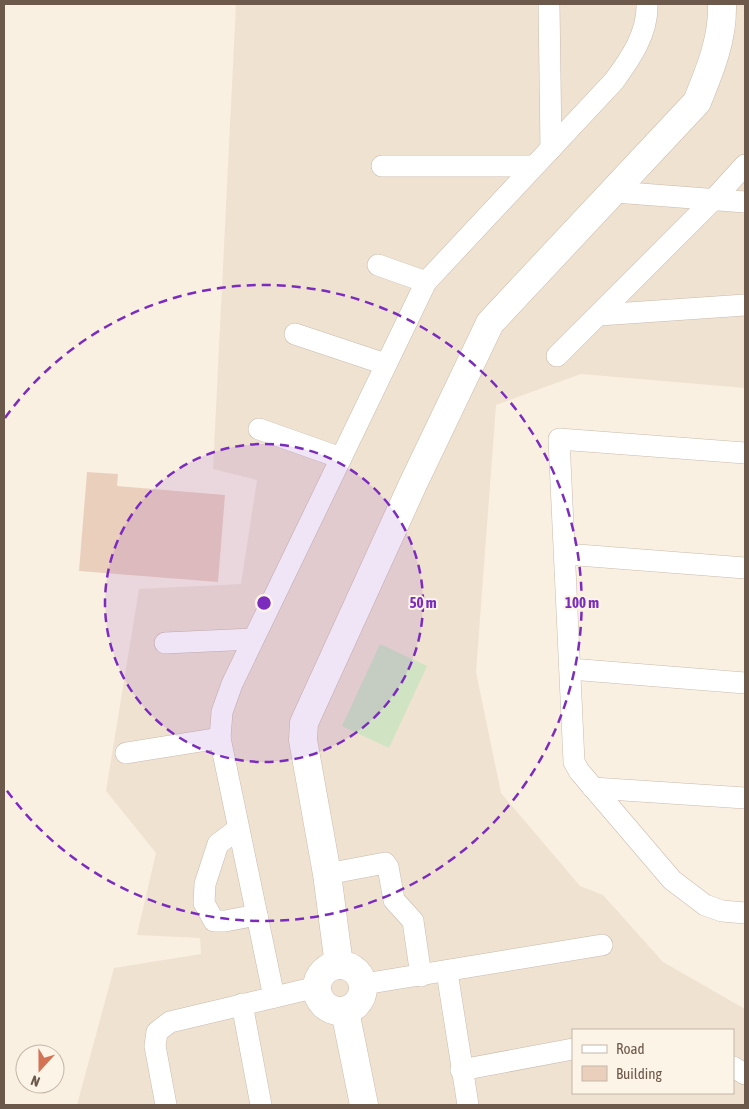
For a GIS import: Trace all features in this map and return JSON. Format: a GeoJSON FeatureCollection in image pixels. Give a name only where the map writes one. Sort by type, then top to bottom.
{"type":"FeatureCollection","features":[{"type":"Feature","properties":{"kind":"street"},"geometry":{"type":"LineString","coordinates":[[548,4],[551,149]]}},
{"type":"Feature","properties":{"kind":"street"},"geometry":{"type":"LineString","coordinates":[[274,997],[220,738],[222,712],[232,684],[426,282],[614,81],[635,52],[647,15],[647,4]]}},
{"type":"Feature","properties":{"kind":"street"},"geometry":{"type":"LineString","coordinates":[[339,965],[327,874],[302,740],[304,723],[412,484],[490,323],[615,192],[696,102],[712,66],[722,24],[722,4]]}},
{"type":"Feature","properties":{"kind":"street"},"geometry":{"type":"LineString","coordinates":[[557,356],[713,200],[745,165]]}},
{"type":"Feature","properties":{"kind":"street"},"geometry":{"type":"LineString","coordinates":[[382,166],[534,166]]}},
{"type":"Feature","properties":{"kind":"street"},"geometry":{"type":"LineString","coordinates":[[615,192],[745,202]]}},
{"type":"Feature","properties":{"kind":"street"},"geometry":{"type":"LineString","coordinates":[[378,265],[426,282]]}},
{"type":"Feature","properties":{"kind":"street"},"geometry":{"type":"LineString","coordinates":[[598,316],[745,305]]}},
{"type":"Feature","properties":{"kind":"street"},"geometry":{"type":"LineString","coordinates":[[295,334],[385,364]]}},
{"type":"Feature","properties":{"kind":"street"},"geometry":{"type":"LineString","coordinates":[[259,429],[341,458]]}},
{"type":"Feature","properties":{"kind":"street"},"geometry":{"type":"LineString","coordinates":[[745,453],[559,439],[574,762],[578,771],[672,880],[705,905],[722,911],[745,913]]}},
{"type":"Feature","properties":{"kind":"street"},"geometry":{"type":"LineString","coordinates":[[565,554],[745,568]]}},
{"type":"Feature","properties":{"kind":"street"},"geometry":{"type":"LineString","coordinates":[[165,643],[253,639]]}},
{"type":"Feature","properties":{"kind":"street"},"geometry":{"type":"LineString","coordinates":[[570,669],[745,683]]}},
{"type":"Feature","properties":{"kind":"street"},"geometry":{"type":"LineString","coordinates":[[126,753],[220,738]]}},
{"type":"Feature","properties":{"kind":"street"},"geometry":{"type":"LineString","coordinates":[[594,788],[745,798]]}},
{"type":"Feature","properties":{"kind":"street"},"geometry":{"type":"LineString","coordinates":[[238,829],[218,844],[205,884],[204,903],[214,920],[225,921],[257,915]]}},
{"type":"Feature","properties":{"kind":"street"},"geometry":{"type":"LineString","coordinates":[[327,874],[385,863],[388,867],[394,900],[413,921],[421,976]]}},
{"type":"Feature","properties":{"kind":"street"},"geometry":{"type":"LineString","coordinates":[[364,984],[447,972],[602,945]]}},
{"type":"Feature","properties":{"kind":"street"},"geometry":{"type":"LineString","coordinates":[[339,965],[355,970],[364,984],[364,991],[358,1004],[345,1012],[334,1011],[325,1006],[318,998],[316,987],[321,974],[332,966],[339,965]]}},
{"type":"Feature","properties":{"kind":"street"},"geometry":{"type":"LineString","coordinates":[[447,972],[468,1105]]}},
{"type":"Feature","properties":{"kind":"street"},"geometry":{"type":"LineString","coordinates":[[166,1105],[155,1046],[157,1032],[170,1022],[316,987]]}},
{"type":"Feature","properties":{"kind":"street"},"geometry":{"type":"LineString","coordinates":[[242,1004],[261,1105]]}},
{"type":"Feature","properties":{"kind":"street"},"geometry":{"type":"LineString","coordinates":[[345,1012],[364,1105]]}},
{"type":"Feature","properties":{"kind":"street"},"geometry":{"type":"LineString","coordinates":[[462,1070],[572,1049]]}},
{"type":"Feature","properties":{"kind":"street"},"geometry":{"type":"LineString","coordinates":[[734,1068],[745,1074]]}},
{"type":"Feature","properties":{"kind":"shaded area"},"geometry":{"type":"Polygon","coordinates":[[[236,4],[745,4],[745,388],[581,374],[496,405],[476,672],[501,793],[580,886],[603,895],[663,962],[745,1009],[745,1105],[77,1105],[114,968],[201,954],[200,938],[137,935],[156,853],[106,791],[139,589],[241,584],[257,480],[213,469],[236,4]]]}},
{"type":"Feature","properties":{"kind":"green space"},"geometry":{"type":"Polygon","coordinates":[[[380,644],[427,666],[389,748],[342,726],[380,644]]]}},
{"type":"Feature","properties":{"kind":"building"},"geometry":{"type":"Polygon","coordinates":[[[87,472],[118,474],[117,486],[225,495],[218,582],[79,571],[87,472]]]}}]}
